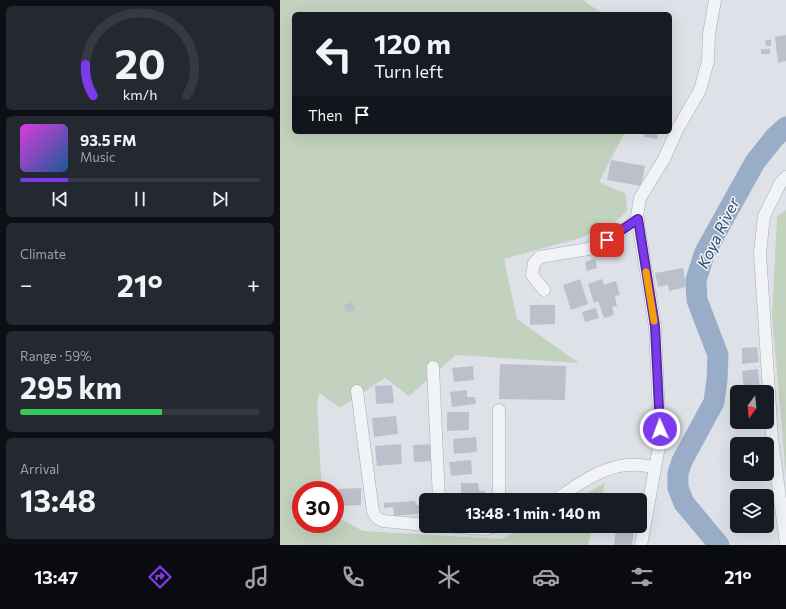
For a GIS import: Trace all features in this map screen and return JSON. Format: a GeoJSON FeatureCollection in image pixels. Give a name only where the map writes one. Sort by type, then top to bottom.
{"type":"FeatureCollection","features":[{"type":"Feature","properties":{"kind":"street"},"geometry":{"type":"LineString","coordinates":[[641,545],[660,441],[655,326],[638,219],[640,198],[664,159],[700,90],[708,61],[709,34],[715,0]]}},
{"type":"Feature","properties":{"kind":"street"},"geometry":{"type":"LineString","coordinates":[[786,177],[781,182],[764,216],[760,253],[772,438],[786,545]]}},
{"type":"Feature","properties":{"kind":"street"},"geometry":{"type":"LineString","coordinates":[[544,290],[532,275],[534,263],[540,257],[588,249],[607,240],[638,219]]}},
{"type":"Feature","properties":{"kind":"street"},"geometry":{"type":"LineString","coordinates":[[433,367],[439,493]]}},
{"type":"Feature","properties":{"kind":"street"},"geometry":{"type":"LineString","coordinates":[[357,391],[373,512],[377,518],[383,521],[419,524]]}},
{"type":"Feature","properties":{"kind":"street"},"geometry":{"type":"LineString","coordinates":[[499,410],[499,493]]}},
{"type":"Feature","properties":{"kind":"street"},"geometry":{"type":"LineString","coordinates":[[566,493],[582,482],[618,466],[629,464],[655,467]]}},
{"type":"Feature","properties":{"kind":"green space"},"geometry":{"type":"Polygon","coordinates":[[[280,0],[583,0],[600,12],[292,12],[292,134],[624,134],[599,182],[626,194],[627,211],[612,225],[580,238],[504,259],[517,319],[579,363],[456,355],[409,396],[385,378],[340,408],[319,393],[317,406],[321,481],[292,481],[292,533],[344,533],[344,521],[363,531],[502,539],[513,533],[591,533],[588,545],[280,545],[280,0]]]}},
{"type":"Feature","properties":{"kind":"green space"},"geometry":{"type":"Polygon","coordinates":[[[786,210],[786,475],[772,316],[777,217],[786,210]]]}},
{"type":"Feature","properties":{"kind":"green space"},"geometry":{"type":"Polygon","coordinates":[[[605,483],[603,493],[587,493],[605,483]]]}},
{"type":"Feature","properties":{"kind":"building"},"geometry":{"type":"Polygon","coordinates":[[[786,35],[786,61],[778,63],[775,37],[786,35]]]}},
{"type":"Feature","properties":{"kind":"building"},"geometry":{"type":"Polygon","coordinates":[[[765,40],[771,40],[771,46],[766,46],[765,40]]]}},
{"type":"Feature","properties":{"kind":"building"},"geometry":{"type":"Polygon","coordinates":[[[761,49],[770,49],[770,54],[761,54],[761,49]]]}},
{"type":"Feature","properties":{"kind":"building"},"geometry":{"type":"Polygon","coordinates":[[[645,134],[658,134],[657,139],[644,137],[645,134]]]}},
{"type":"Feature","properties":{"kind":"building"},"geometry":{"type":"Polygon","coordinates":[[[611,160],[645,166],[641,186],[607,180],[611,160]]]}},
{"type":"Feature","properties":{"kind":"building"},"geometry":{"type":"Polygon","coordinates":[[[595,259],[597,268],[587,271],[585,262],[595,259]]]}},
{"type":"Feature","properties":{"kind":"building"},"geometry":{"type":"Polygon","coordinates":[[[683,268],[686,287],[669,291],[668,285],[658,287],[655,273],[683,268]]]}},
{"type":"Feature","properties":{"kind":"building"},"geometry":{"type":"Polygon","coordinates":[[[580,279],[588,304],[571,310],[563,285],[580,279]]]}},
{"type":"Feature","properties":{"kind":"building"},"geometry":{"type":"Polygon","coordinates":[[[602,279],[604,285],[616,281],[620,295],[615,296],[617,306],[612,307],[614,315],[604,318],[598,301],[594,303],[588,284],[602,279]]]}},
{"type":"Feature","properties":{"kind":"building"},"geometry":{"type":"Polygon","coordinates":[[[352,302],[355,310],[347,313],[344,305],[352,302]]]}},
{"type":"Feature","properties":{"kind":"building"},"geometry":{"type":"Polygon","coordinates":[[[530,305],[555,305],[555,324],[530,325],[530,305]]]}},
{"type":"Feature","properties":{"kind":"building"},"geometry":{"type":"Polygon","coordinates":[[[596,308],[599,318],[585,322],[582,312],[596,308]]]}},
{"type":"Feature","properties":{"kind":"building"},"geometry":{"type":"Polygon","coordinates":[[[757,347],[759,362],[742,364],[742,348],[757,347]]]}},
{"type":"Feature","properties":{"kind":"building"},"geometry":{"type":"Polygon","coordinates":[[[500,364],[566,366],[565,400],[499,399],[500,364]]]}},
{"type":"Feature","properties":{"kind":"building"},"geometry":{"type":"Polygon","coordinates":[[[473,366],[474,380],[454,382],[452,368],[473,366]]]}},
{"type":"Feature","properties":{"kind":"building"},"geometry":{"type":"Polygon","coordinates":[[[758,369],[759,385],[743,385],[742,371],[758,369]]]}},
{"type":"Feature","properties":{"kind":"building"},"geometry":{"type":"Polygon","coordinates":[[[392,385],[394,403],[376,404],[375,386],[392,385]]]}},
{"type":"Feature","properties":{"kind":"building"},"geometry":{"type":"Polygon","coordinates":[[[467,390],[467,397],[475,397],[476,404],[452,407],[450,392],[467,390]]]}},
{"type":"Feature","properties":{"kind":"building"},"geometry":{"type":"Polygon","coordinates":[[[447,412],[469,412],[469,430],[447,431],[447,412]]]}},
{"type":"Feature","properties":{"kind":"building"},"geometry":{"type":"Polygon","coordinates":[[[396,416],[398,434],[374,437],[372,418],[396,416]]]}},
{"type":"Feature","properties":{"kind":"building"},"geometry":{"type":"Polygon","coordinates":[[[476,437],[477,452],[454,454],[453,439],[476,437]]]}},
{"type":"Feature","properties":{"kind":"building"},"geometry":{"type":"Polygon","coordinates":[[[401,444],[402,464],[377,466],[375,446],[401,444]]]}},
{"type":"Feature","properties":{"kind":"building"},"geometry":{"type":"Polygon","coordinates":[[[435,444],[435,461],[414,462],[413,445],[435,444]]]}},
{"type":"Feature","properties":{"kind":"building"},"geometry":{"type":"Polygon","coordinates":[[[471,460],[472,474],[451,476],[449,462],[471,460]]]}},
{"type":"Feature","properties":{"kind":"building"},"geometry":{"type":"Polygon","coordinates":[[[461,483],[478,483],[479,491],[485,491],[485,493],[461,493],[461,483]]]}},
{"type":"Feature","properties":{"kind":"building"},"geometry":{"type":"Polygon","coordinates":[[[361,488],[361,505],[344,506],[344,489],[361,488]]]}},
{"type":"Feature","properties":{"kind":"building"},"geometry":{"type":"Polygon","coordinates":[[[415,501],[416,505],[419,505],[419,514],[394,516],[393,507],[384,508],[384,503],[415,501]]]}},
{"type":"Feature","properties":{"kind":"building"},"geometry":{"type":"Polygon","coordinates":[[[616,533],[634,533],[632,545],[614,545],[616,533]]]}},
{"type":"Feature","properties":{"kind":"waterway","name":"Koya River"},"geometry":{"type":"LineString","coordinates":[[719,545],[684,503],[678,488],[678,473],[682,461],[714,402],[717,380],[718,355],[697,300],[696,280],[705,252],[755,162],[775,137],[786,127]]}},
{"type":"Feature","properties":{"kind":"slow traffic"},"geometry":{"type":"LineString","coordinates":[[646,272],[654,321]]}},
{"type":"Feature","properties":{"kind":"route"},"geometry":{"type":"LineString","coordinates":[[607,240],[638,219],[640,241],[655,326],[660,429]]}}]}
